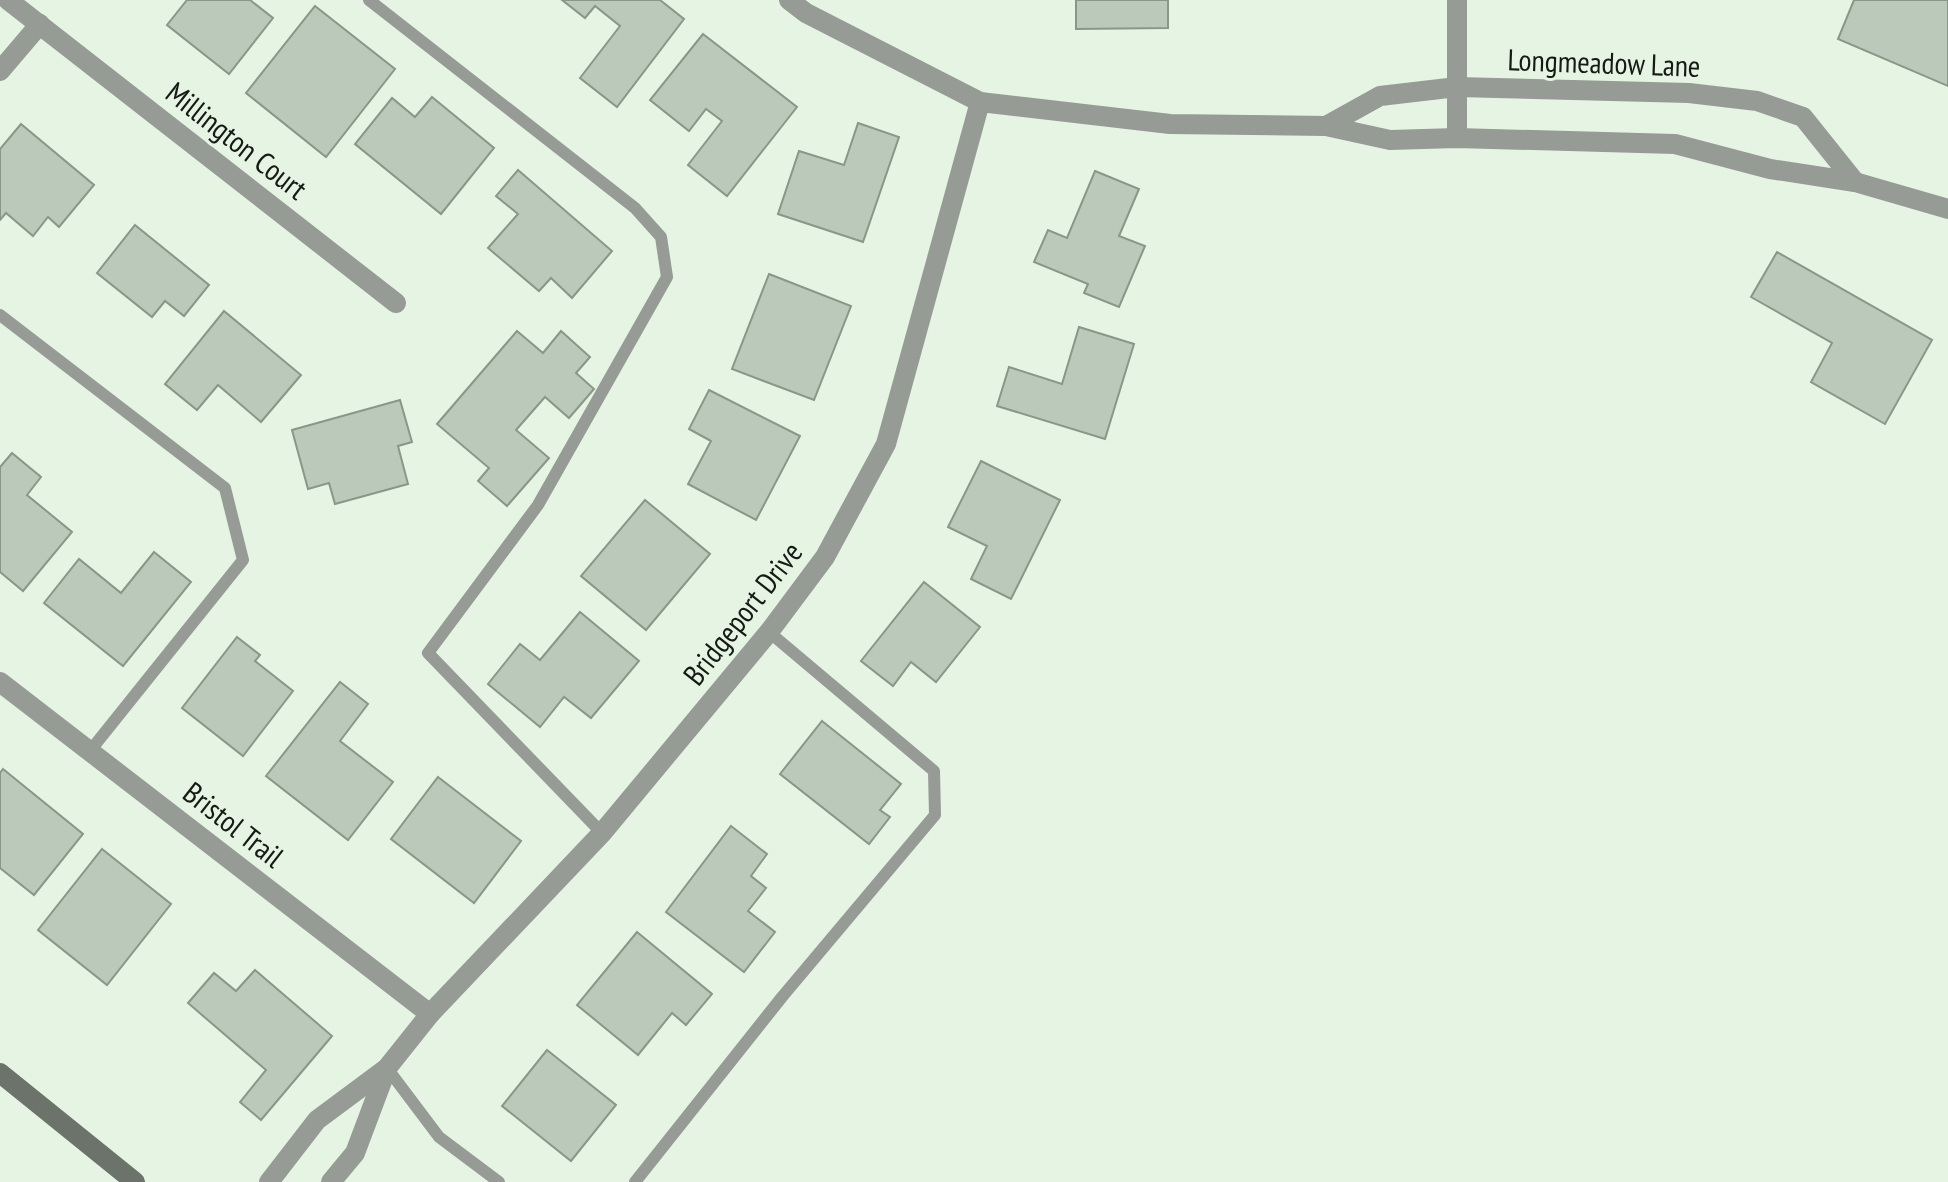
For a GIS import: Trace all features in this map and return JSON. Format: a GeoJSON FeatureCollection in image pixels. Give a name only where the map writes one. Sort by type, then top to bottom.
{"type":"FeatureCollection","features":[{"type":"Feature","properties":{"kind":"main road"},"geometry":{"type":"LineString","coordinates":[[0,1073],[135,1182]]}},
{"type":"Feature","properties":{"kind":"street","name":"Millington Court"},"geometry":{"type":"LineString","coordinates":[[8,0],[396,303]]}},
{"type":"Feature","properties":{"kind":"street","name":"Longmeadow Lane"},"geometry":{"type":"LineString","coordinates":[[789,0],[811,7],[980,102],[1170,124],[1326,126],[1390,140],[1457,138],[1675,144],[1770,169],[1855,182],[1948,209]]}},
{"type":"Feature","properties":{"kind":"street"},"geometry":{"type":"LineString","coordinates":[[1457,0],[1457,138]]}},
{"type":"Feature","properties":{"kind":"street"},"geometry":{"type":"LineString","coordinates":[[0,71],[40,24]]}},
{"type":"Feature","properties":{"kind":"street","name":"Longmeadow Lane"},"geometry":{"type":"LineString","coordinates":[[1326,126],[1380,96],[1457,87],[1689,93],[1757,101],[1803,117],[1855,182]]}},
{"type":"Feature","properties":{"kind":"street","name":"Bridgeport Drive"},"geometry":{"type":"LineString","coordinates":[[269,1182],[317,1120],[387,1068],[430,1014],[602,833],[769,632],[825,557],[886,444],[980,102]]}},
{"type":"Feature","properties":{"kind":"street","name":"Bristol Trail"},"geometry":{"type":"LineString","coordinates":[[0,682],[430,1014]]}},
{"type":"Feature","properties":{"kind":"street","name":"Bridgeport Drive"},"geometry":{"type":"LineString","coordinates":[[331,1182],[355,1153],[387,1068]]}},
{"type":"Feature","properties":{"kind":"lane"},"geometry":{"type":"LineString","coordinates":[[369,0],[635,208],[661,237],[667,277],[538,505],[428,653],[602,833]]}},
{"type":"Feature","properties":{"kind":"lane"},"geometry":{"type":"LineString","coordinates":[[0,315],[225,488],[243,560],[90,751]]}},
{"type":"Feature","properties":{"kind":"lane"},"geometry":{"type":"LineString","coordinates":[[635,1182],[782,997],[935,815],[934,771],[769,632]]}},
{"type":"Feature","properties":{"kind":"lane"},"geometry":{"type":"LineString","coordinates":[[387,1068],[439,1137],[499,1182]]}},
{"type":"Feature","properties":{"kind":"building"},"geometry":{"type":"Polygon","coordinates":[[[187,0],[250,0],[273,18],[229,74],[167,25],[187,0]]]}},
{"type":"Feature","properties":{"kind":"building"},"geometry":{"type":"Polygon","coordinates":[[[562,0],[660,0],[684,19],[617,107],[580,78],[620,26],[595,6],[585,18],[562,0]]]}},
{"type":"Feature","properties":{"kind":"building"},"geometry":{"type":"Polygon","coordinates":[[[1076,0],[1168,0],[1168,28],[1076,29],[1076,0]]]}},
{"type":"Feature","properties":{"kind":"building"},"geometry":{"type":"Polygon","coordinates":[[[1854,0],[1948,0],[1948,86],[1838,39],[1854,0]]]}},
{"type":"Feature","properties":{"kind":"building"},"geometry":{"type":"Polygon","coordinates":[[[315,6],[395,69],[326,157],[246,93],[315,6]]]}},
{"type":"Feature","properties":{"kind":"building"},"geometry":{"type":"Polygon","coordinates":[[[703,34],[797,107],[727,196],[688,165],[722,121],[706,109],[689,131],[650,100],[703,34]]]}},
{"type":"Feature","properties":{"kind":"building"},"geometry":{"type":"Polygon","coordinates":[[[432,97],[494,148],[441,214],[355,144],[392,98],[415,117],[432,97]]]}},
{"type":"Feature","properties":{"kind":"building"},"geometry":{"type":"Polygon","coordinates":[[[858,123],[899,137],[863,242],[778,214],[799,151],[844,165],[858,123]]]}},
{"type":"Feature","properties":{"kind":"building"},"geometry":{"type":"Polygon","coordinates":[[[21,124],[94,185],[59,227],[48,217],[33,236],[6,213],[0,220],[0,149],[21,124]]]}},
{"type":"Feature","properties":{"kind":"building"},"geometry":{"type":"Polygon","coordinates":[[[518,170],[612,251],[572,298],[551,278],[539,291],[488,248],[518,214],[496,196],[518,170]]]}},
{"type":"Feature","properties":{"kind":"building"},"geometry":{"type":"Polygon","coordinates":[[[1095,171],[1139,189],[1119,236],[1145,246],[1119,307],[1084,293],[1088,284],[1034,262],[1048,230],[1067,238],[1095,171]]]}},
{"type":"Feature","properties":{"kind":"building"},"geometry":{"type":"Polygon","coordinates":[[[135,225],[209,285],[184,316],[165,301],[152,317],[97,273],[135,225]]]}},
{"type":"Feature","properties":{"kind":"building"},"geometry":{"type":"Polygon","coordinates":[[[1777,252],[1932,340],[1885,424],[1811,382],[1832,343],[1751,297],[1777,252]]]}},
{"type":"Feature","properties":{"kind":"building"},"geometry":{"type":"Polygon","coordinates":[[[769,274],[851,306],[814,400],[732,369],[769,274]]]}},
{"type":"Feature","properties":{"kind":"building"},"geometry":{"type":"Polygon","coordinates":[[[224,311],[301,375],[261,422],[218,385],[197,410],[165,384],[224,311]]]}},
{"type":"Feature","properties":{"kind":"building"},"geometry":{"type":"Polygon","coordinates":[[[1079,327],[1134,344],[1105,439],[997,406],[1009,367],[1062,384],[1079,327]]]}},
{"type":"Feature","properties":{"kind":"building"},"geometry":{"type":"Polygon","coordinates":[[[517,331],[543,353],[561,331],[590,357],[576,373],[594,389],[569,418],[545,397],[516,430],[549,458],[507,506],[478,481],[489,468],[437,424],[517,331]]]}},
{"type":"Feature","properties":{"kind":"building"},"geometry":{"type":"Polygon","coordinates":[[[709,390],[800,436],[756,520],[688,484],[711,441],[689,429],[709,390]]]}},
{"type":"Feature","properties":{"kind":"building"},"geometry":{"type":"Polygon","coordinates":[[[400,400],[412,442],[398,446],[408,484],[335,504],[329,483],[308,489],[292,430],[400,400]]]}},
{"type":"Feature","properties":{"kind":"building"},"geometry":{"type":"Polygon","coordinates":[[[12,453],[41,477],[27,495],[72,532],[23,591],[0,572],[0,467],[12,453]]]}},
{"type":"Feature","properties":{"kind":"building"},"geometry":{"type":"Polygon","coordinates":[[[981,461],[1060,500],[1011,599],[971,579],[987,546],[948,527],[981,461]]]}},
{"type":"Feature","properties":{"kind":"building"},"geometry":{"type":"Polygon","coordinates":[[[645,500],[710,554],[646,630],[581,576],[645,500]]]}},
{"type":"Feature","properties":{"kind":"building"},"geometry":{"type":"Polygon","coordinates":[[[154,552],[191,582],[123,666],[44,603],[79,559],[121,593],[154,552]]]}},
{"type":"Feature","properties":{"kind":"building"},"geometry":{"type":"Polygon","coordinates":[[[924,582],[980,627],[936,682],[911,662],[893,686],[861,661],[924,582]]]}},
{"type":"Feature","properties":{"kind":"building"},"geometry":{"type":"Polygon","coordinates":[[[580,612],[639,661],[591,718],[564,697],[540,727],[488,684],[520,644],[540,660],[580,612]]]}},
{"type":"Feature","properties":{"kind":"building"},"geometry":{"type":"Polygon","coordinates":[[[237,637],[260,655],[255,661],[293,691],[243,756],[182,708],[237,637]]]}},
{"type":"Feature","properties":{"kind":"building"},"geometry":{"type":"Polygon","coordinates":[[[340,682],[368,704],[340,741],[393,782],[348,840],[266,776],[340,682]]]}},
{"type":"Feature","properties":{"kind":"building"},"geometry":{"type":"Polygon","coordinates":[[[822,721],[901,784],[880,810],[890,817],[869,844],[780,774],[822,721]]]}},
{"type":"Feature","properties":{"kind":"building"},"geometry":{"type":"Polygon","coordinates":[[[3,769],[83,834],[34,895],[0,868],[0,773],[3,769]]]}},
{"type":"Feature","properties":{"kind":"building"},"geometry":{"type":"Polygon","coordinates":[[[438,777],[521,841],[474,903],[391,839],[438,777]]]}},
{"type":"Feature","properties":{"kind":"building"},"geometry":{"type":"Polygon","coordinates":[[[731,826],[767,854],[751,876],[766,888],[748,911],[775,932],[744,972],[666,912],[731,826]]]}},
{"type":"Feature","properties":{"kind":"building"},"geometry":{"type":"Polygon","coordinates":[[[102,849],[171,904],[107,985],[38,930],[102,849]]]}},
{"type":"Feature","properties":{"kind":"building"},"geometry":{"type":"Polygon","coordinates":[[[637,932],[712,994],[686,1025],[672,1013],[638,1055],[577,1005],[637,932]]]}},
{"type":"Feature","properties":{"kind":"building"},"geometry":{"type":"Polygon","coordinates":[[[255,970],[332,1036],[261,1120],[240,1102],[266,1070],[188,1003],[214,973],[236,991],[255,970]]]}},
{"type":"Feature","properties":{"kind":"building"},"geometry":{"type":"Polygon","coordinates":[[[547,1050],[616,1105],[571,1161],[502,1106],[547,1050]]]}}]}
